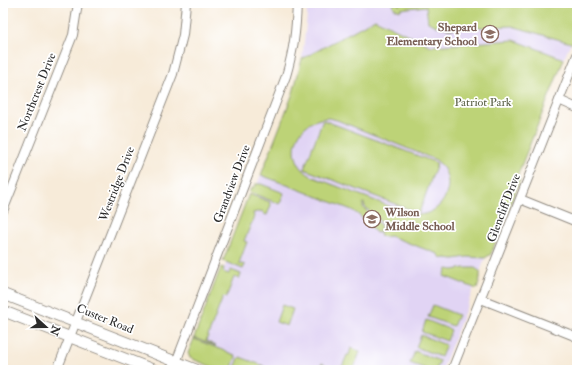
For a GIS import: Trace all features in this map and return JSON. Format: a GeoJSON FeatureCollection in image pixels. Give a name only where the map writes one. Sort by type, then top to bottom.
{"type":"FeatureCollection","features":[{"type":"Feature","properties":{"kind":"main road","name":"Custer Road"},"geometry":{"type":"LineString","coordinates":[[3,294],[76,322],[175,366],[197,370]]}},
{"type":"Feature","properties":{"kind":"main road"},"geometry":{"type":"LineString","coordinates":[[3,311],[154,370]]}},
{"type":"Feature","properties":{"kind":"street","name":"Northcrest Drive"},"geometry":{"type":"LineString","coordinates":[[3,211],[73,35],[78,3]]}},
{"type":"Feature","properties":{"kind":"street","name":"Westridge Drive"},"geometry":{"type":"LineString","coordinates":[[57,370],[173,74],[183,35],[186,3]]}},
{"type":"Feature","properties":{"kind":"street","name":"Grandview Drive"},"geometry":{"type":"LineString","coordinates":[[175,366],[286,76],[296,36],[297,3]]}},
{"type":"Feature","properties":{"kind":"street","name":"Glencliff Drive"},"geometry":{"type":"LineString","coordinates":[[452,370],[577,55]]}},
{"type":"Feature","properties":{"kind":"street"},"geometry":{"type":"LineString","coordinates":[[559,100],[577,108]]}},
{"type":"Feature","properties":{"kind":"street"},"geometry":{"type":"LineString","coordinates":[[520,199],[577,222]]}},
{"type":"Feature","properties":{"kind":"street"},"geometry":{"type":"LineString","coordinates":[[481,299],[577,338]]}},
{"type":"Feature","properties":{"kind":"shaded area","name":"Shepard Elementary School"},"geometry":{"type":"Polygon","coordinates":[[[307,3],[577,3],[577,27],[564,59],[514,40],[431,46],[375,19],[302,59],[307,3]]]}},
{"type":"Feature","properties":{"kind":"shaded area","name":"Wilson Middle School"},"geometry":{"type":"Polygon","coordinates":[[[293,93],[516,179],[442,370],[226,370],[190,355],[293,93]]]}},
{"type":"Feature","properties":{"kind":"green space"},"geometry":{"type":"Polygon","coordinates":[[[393,3],[577,3],[577,35],[571,43],[512,26],[447,29],[428,22],[426,6],[400,9],[400,11],[394,8],[393,3]]]}},
{"type":"Feature","properties":{"kind":"green space","name":"Patriot Park"},"geometry":{"type":"Polygon","coordinates":[[[375,19],[431,46],[514,40],[564,59],[516,179],[520,180],[491,254],[485,258],[467,257],[442,259],[438,254],[390,236],[381,236],[380,233],[384,225],[365,207],[364,203],[363,207],[381,226],[379,232],[376,233],[360,216],[352,210],[261,175],[293,93],[302,59],[375,19]],[[328,118],[316,120],[307,125],[300,133],[296,142],[295,152],[297,161],[303,170],[313,177],[410,214],[421,215],[439,206],[445,198],[448,188],[444,169],[436,160],[337,120],[328,118]]]}},
{"type":"Feature","properties":{"kind":"green space"},"geometry":{"type":"Polygon","coordinates":[[[323,120],[437,163],[419,213],[304,169],[323,120]]]}},
{"type":"Feature","properties":{"kind":"green space"},"geometry":{"type":"Polygon","coordinates":[[[255,184],[261,184],[284,193],[280,204],[249,192],[256,186],[255,184]]]}},
{"type":"Feature","properties":{"kind":"green space"},"geometry":{"type":"Polygon","coordinates":[[[249,194],[270,202],[271,205],[267,215],[262,211],[253,213],[254,217],[244,241],[247,242],[239,263],[245,265],[243,269],[223,261],[249,194]]]}},
{"type":"Feature","properties":{"kind":"green space"},"geometry":{"type":"Polygon","coordinates":[[[221,267],[224,268],[223,272],[229,274],[231,270],[241,274],[239,279],[234,277],[226,298],[223,297],[206,341],[216,346],[194,338],[221,267]]]}},
{"type":"Feature","properties":{"kind":"green space"},"geometry":{"type":"Polygon","coordinates":[[[475,268],[481,272],[477,289],[444,276],[447,269],[453,270],[475,268]]]}},
{"type":"Feature","properties":{"kind":"green space"},"geometry":{"type":"Polygon","coordinates":[[[282,305],[293,309],[287,326],[276,322],[282,305]]]}},
{"type":"Feature","properties":{"kind":"green space"},"geometry":{"type":"Polygon","coordinates":[[[433,305],[458,315],[453,326],[428,317],[433,305]]]}},
{"type":"Feature","properties":{"kind":"green space"},"geometry":{"type":"Polygon","coordinates":[[[426,320],[451,330],[447,341],[422,332],[426,320]]]}},
{"type":"Feature","properties":{"kind":"green space"},"geometry":{"type":"Polygon","coordinates":[[[421,335],[446,345],[441,357],[416,347],[421,335]]]}},
{"type":"Feature","properties":{"kind":"green space"},"geometry":{"type":"Polygon","coordinates":[[[194,339],[235,355],[236,357],[231,370],[220,370],[190,358],[188,353],[194,339]]]}},
{"type":"Feature","properties":{"kind":"green space"},"geometry":{"type":"Polygon","coordinates":[[[351,348],[360,352],[353,370],[337,370],[340,366],[342,367],[351,348]]]}},
{"type":"Feature","properties":{"kind":"green space"},"geometry":{"type":"Polygon","coordinates":[[[415,351],[440,361],[436,370],[429,370],[410,363],[415,351]]]}},
{"type":"Feature","properties":{"kind":"green space"},"geometry":{"type":"Polygon","coordinates":[[[240,357],[264,366],[258,370],[234,370],[240,357]]]}},
{"type":"Feature","properties":{"kind":"green space"},"geometry":{"type":"Polygon","coordinates":[[[322,363],[337,370],[325,370],[320,366],[322,363]]]}},
{"type":"Feature","properties":{"kind":"place","name":"Shepard Elementary School"},"geometry":{"type":"Point","coordinates":[490,34]}},
{"type":"Feature","properties":{"kind":"place","name":"Wilson Middle School"},"geometry":{"type":"Point","coordinates":[372,219]}}]}
